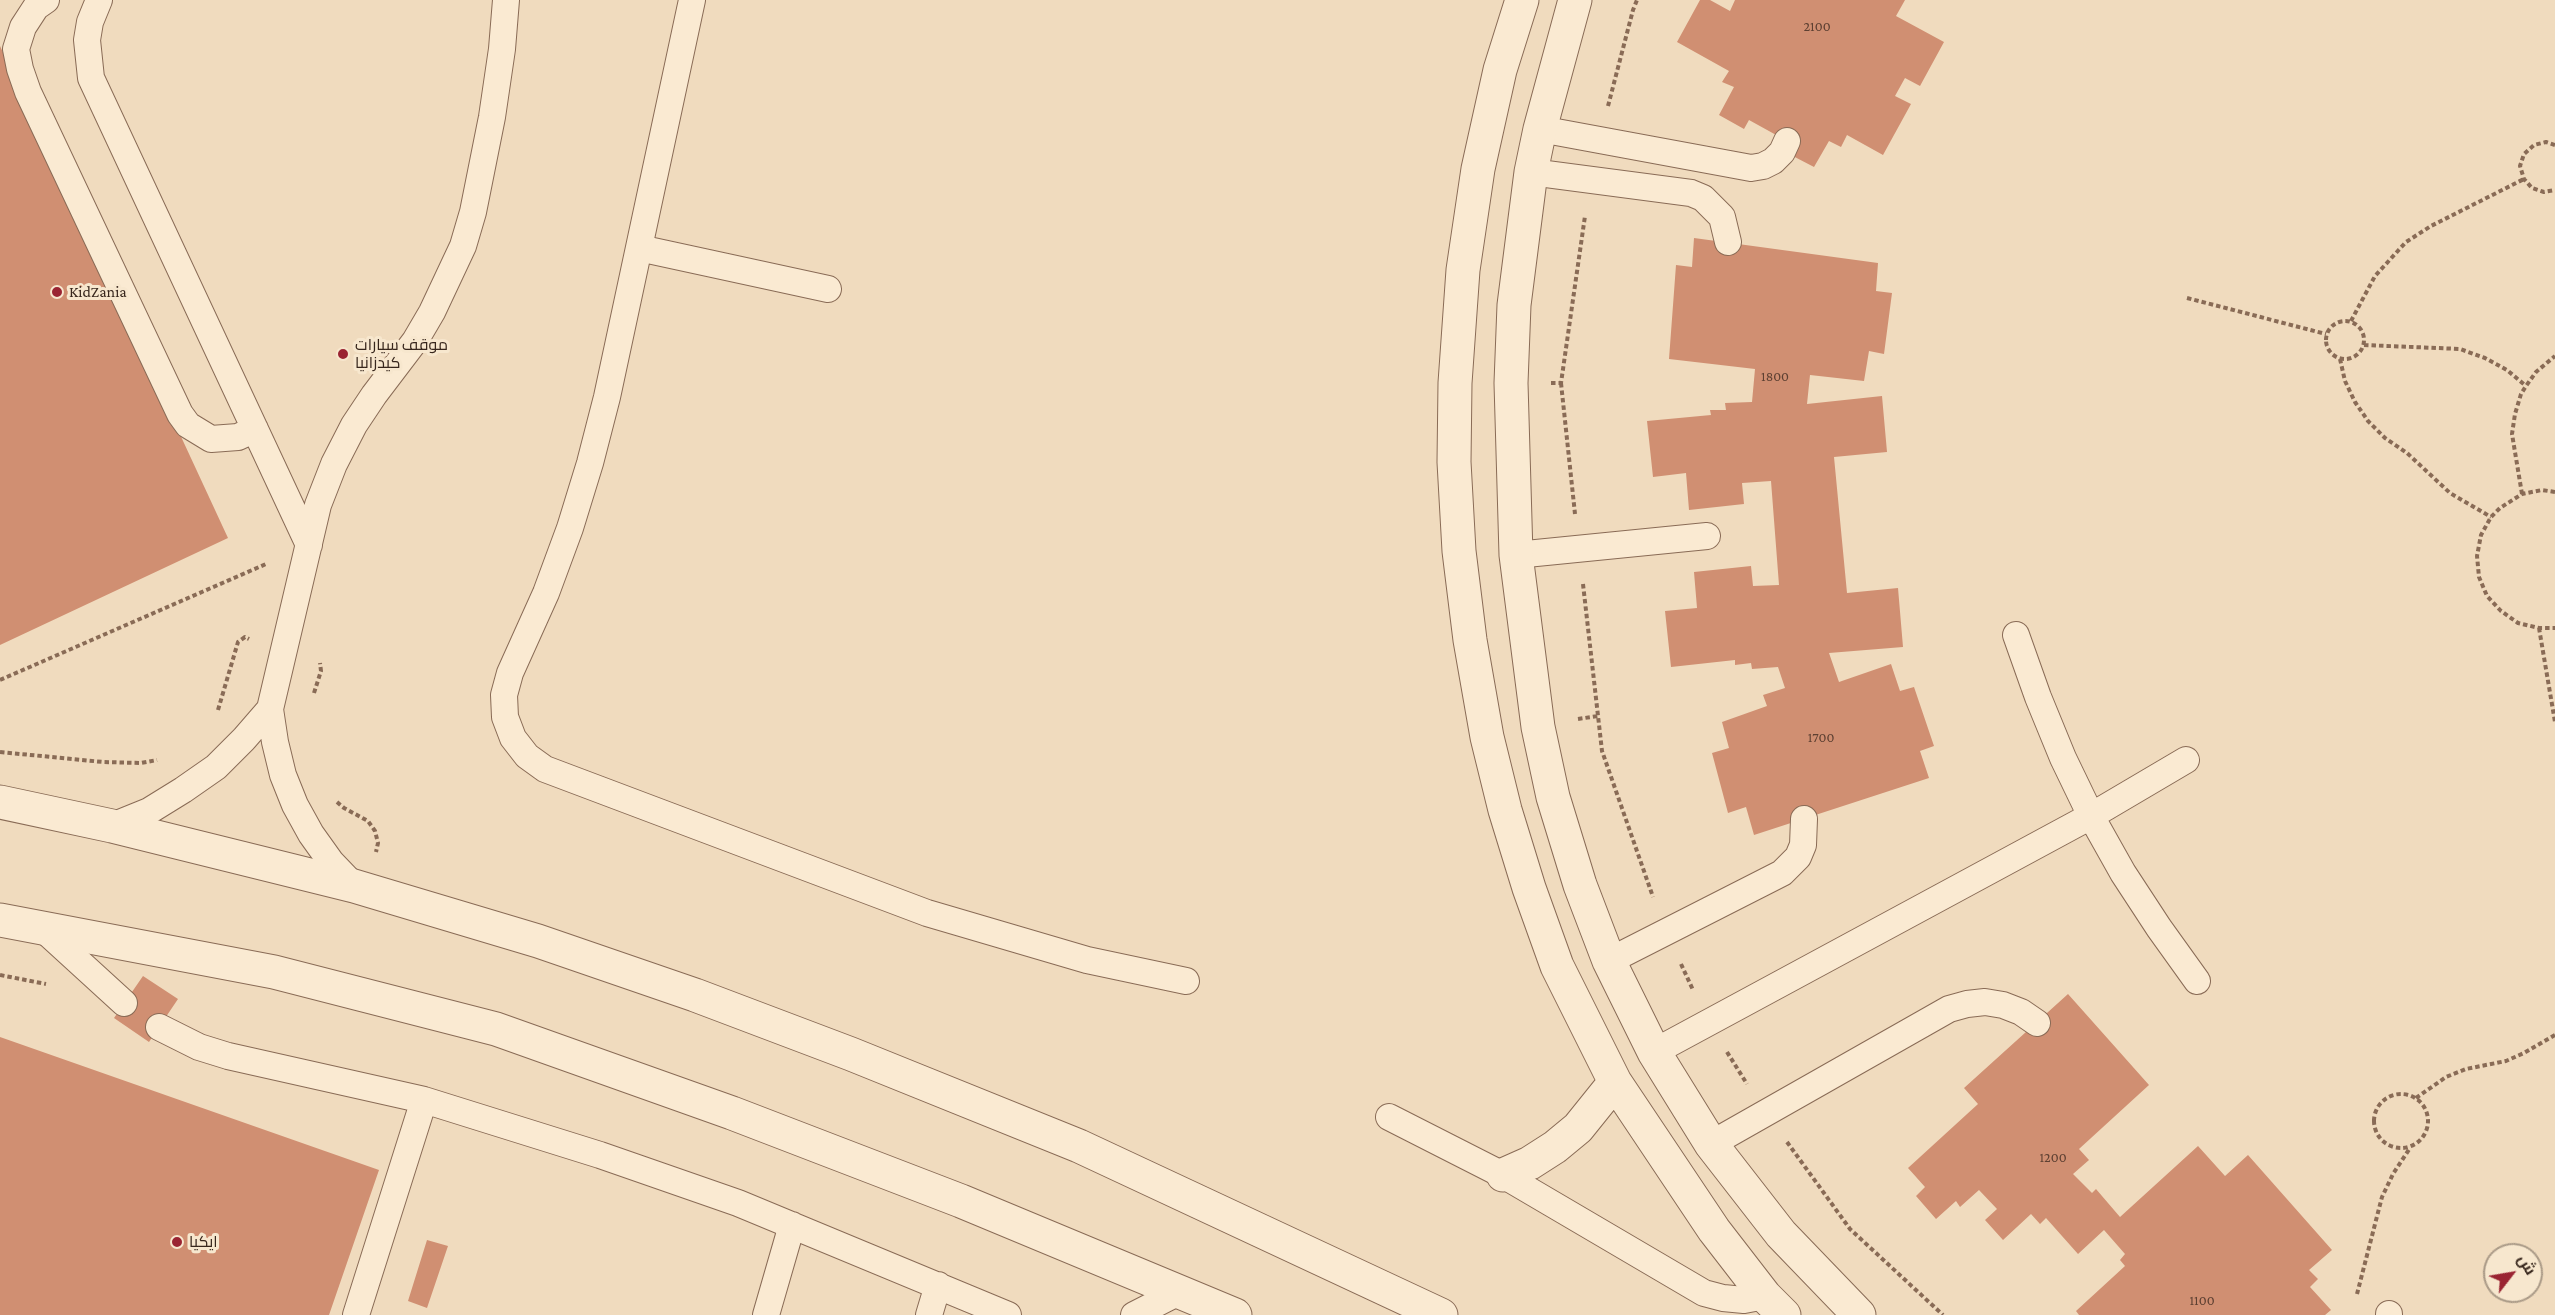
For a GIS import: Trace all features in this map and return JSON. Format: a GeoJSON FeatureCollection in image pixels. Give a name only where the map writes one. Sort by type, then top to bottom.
{"type":"FeatureCollection","features":[{"type":"Feature","properties":{"kind":"street"},"geometry":{"type":"LineString","coordinates":[[1522,0],[1500,70],[1478,169],[1463,270],[1455,383],[1454,462],[1459,551],[1472,651],[1487,737],[1505,810],[1529,888],[1557,966],[1615,1082],[1714,1230],[1774,1305]]}},
{"type":"Feature","properties":{"kind":"street"},"geometry":{"type":"LineString","coordinates":[[1575,0],[1540,129],[1531,172],[1514,305],[1511,383],[1516,555],[1538,727],[1553,797],[1580,885],[1609,961],[1654,1053],[1711,1144],[1780,1234],[1859,1315]]}},
{"type":"Feature","properties":{"kind":"street"},"geometry":{"type":"LineString","coordinates":[[1505,810],[1553,797]]}},
{"type":"Feature","properties":{"kind":"street"},"geometry":{"type":"LineString","coordinates":[[0,802],[112,826],[354,886],[538,941],[695,995],[851,1054],[1079,1146],[1442,1315]]}},
{"type":"Feature","properties":{"kind":"street"},"geometry":{"type":"LineString","coordinates":[[0,920],[274,972],[496,1029],[809,1142],[961,1201],[1235,1315]]}},
{"type":"Feature","properties":{"kind":"street"},"geometry":{"type":"LineString","coordinates":[[1503,1175],[1530,1163],[1555,1147],[1578,1128],[1615,1082]]}},
{"type":"Feature","properties":{"kind":"lane"},"geometry":{"type":"LineString","coordinates":[[46,0],[36,8],[23,27],[16,49],[20,69],[28,92],[180,414],[188,425],[211,439],[225,440],[255,429]]}},
{"type":"Feature","properties":{"kind":"lane"},"geometry":{"type":"LineString","coordinates":[[99,0],[90,22],[87,40],[91,78],[309,545]]}},
{"type":"Feature","properties":{"kind":"lane"},"geometry":{"type":"LineString","coordinates":[[354,886],[331,862],[311,834],[295,805],[283,775],[270,709],[318,505],[334,464],[349,434],[374,395],[416,341],[449,280],[463,246],[473,212],[492,117],[502,49],[506,0]]}},
{"type":"Feature","properties":{"kind":"lane"},"geometry":{"type":"LineString","coordinates":[[692,0],[607,397],[590,463],[546,593],[510,673],[504,695],[506,717],[513,738],[527,756],[545,769],[927,912],[1087,960],[1186,981]]}},
{"type":"Feature","properties":{"kind":"lane"},"geometry":{"type":"LineString","coordinates":[[1540,129],[1751,168],[1773,161],[1782,152],[1787,141]]}},
{"type":"Feature","properties":{"kind":"lane"},"geometry":{"type":"LineString","coordinates":[[1531,172],[1691,193],[1703,198],[1722,217],[1728,242]]}},
{"type":"Feature","properties":{"kind":"lane"},"geometry":{"type":"LineString","coordinates":[[639,248],[828,289]]}},
{"type":"Feature","properties":{"kind":"lane"},"geometry":{"type":"LineString","coordinates":[[1516,555],[1707,536]]}},
{"type":"Feature","properties":{"kind":"lane"},"geometry":{"type":"LineString","coordinates":[[2016,635],[2042,707],[2091,816],[2123,873],[2197,981]]}},
{"type":"Feature","properties":{"kind":"lane"},"geometry":{"type":"LineString","coordinates":[[112,826],[148,811],[216,767],[244,740],[270,709]]}},
{"type":"Feature","properties":{"kind":"lane"},"geometry":{"type":"LineString","coordinates":[[1654,1053],[2091,816],[2186,760]]}},
{"type":"Feature","properties":{"kind":"lane"},"geometry":{"type":"LineString","coordinates":[[1609,961],[1782,873],[1798,857],[1803,845],[1804,819]]}},
{"type":"Feature","properties":{"kind":"lane"},"geometry":{"type":"LineString","coordinates":[[43,929],[124,1003]]}},
{"type":"Feature","properties":{"kind":"lane"},"geometry":{"type":"LineString","coordinates":[[1711,1144],[1949,1010],[1967,1004],[1985,1002],[2012,1009],[2037,1023]]}},
{"type":"Feature","properties":{"kind":"lane"},"geometry":{"type":"LineString","coordinates":[[159,1027],[199,1047],[228,1056],[424,1100],[600,1155],[738,1203],[1008,1315]]}},
{"type":"Feature","properties":{"kind":"lane"},"geometry":{"type":"LineString","coordinates":[[356,1315],[424,1100]]}},
{"type":"Feature","properties":{"kind":"lane"},"geometry":{"type":"LineString","coordinates":[[1389,1117],[1503,1175],[1704,1293],[1774,1305]]}},
{"type":"Feature","properties":{"kind":"lane"},"geometry":{"type":"LineString","coordinates":[[766,1315],[792,1225]]}},
{"type":"Feature","properties":{"kind":"lane"},"geometry":{"type":"LineString","coordinates":[[928,1315],[938,1285]]}},
{"type":"Feature","properties":{"kind":"lane"},"geometry":{"type":"LineString","coordinates":[[1134,1315],[1181,1291]]}},
{"type":"Feature","properties":{"kind":"path"},"geometry":{"type":"LineString","coordinates":[[2555,146],[2546,142],[2534,145],[2524,154],[2520,166],[2524,179],[2532,188],[2544,192],[2555,190]]}},
{"type":"Feature","properties":{"kind":"path"},"geometry":{"type":"LineString","coordinates":[[2351,321],[2375,276],[2406,242],[2431,226],[2524,179]]}},
{"type":"Feature","properties":{"kind":"path"},"geometry":{"type":"LineString","coordinates":[[2187,298],[2326,334]]}},
{"type":"Feature","properties":{"kind":"path"},"geometry":{"type":"LineString","coordinates":[[2340,321],[2351,321],[2359,326],[2364,335],[2364,345],[2359,354],[2350,359],[2340,359],[2331,354],[2326,345],[2326,334],[2332,325],[2340,321]]}},
{"type":"Feature","properties":{"kind":"path"},"geometry":{"type":"LineString","coordinates":[[2364,345],[2460,349],[2485,358],[2506,370],[2526,386]]}},
{"type":"Feature","properties":{"kind":"path"},"geometry":{"type":"LineString","coordinates":[[2522,494],[2512,434],[2515,414],[2526,386],[2536,372],[2555,356]]}},
{"type":"Feature","properties":{"kind":"path"},"geometry":{"type":"LineString","coordinates":[[2340,359],[2345,381],[2368,422],[2385,438],[2407,453],[2450,493],[2491,517]]}},
{"type":"Feature","properties":{"kind":"path"},"geometry":{"type":"LineString","coordinates":[[2555,492],[2542,490],[2522,494],[2505,504],[2491,517],[2481,535],[2477,556],[2479,576],[2487,596],[2501,611],[2518,623],[2539,628],[2555,628]]}},
{"type":"Feature","properties":{"kind":"path"},"geometry":{"type":"LineString","coordinates":[[0,680],[309,545]]}},
{"type":"Feature","properties":{"kind":"path"},"geometry":{"type":"LineString","coordinates":[[2539,628],[2555,723]]}},
{"type":"Feature","properties":{"kind":"path"},"geometry":{"type":"LineString","coordinates":[[2416,1098],[2446,1077],[2466,1069],[2506,1060],[2524,1053],[2555,1035]]}},
{"type":"Feature","properties":{"kind":"path"},"geometry":{"type":"LineString","coordinates":[[2355,1304],[2382,1197],[2392,1174],[2410,1148],[2426,1135],[2428,1125],[2424,1105],[2416,1098],[2395,1095],[2385,1099],[2378,1107],[2374,1118],[2375,1129],[2388,1145],[2399,1149],[2410,1148]]}},
{"type":"Feature","properties":{"kind":"building"},"geometry":{"type":"Polygon","coordinates":[[[1700,0],[1710,0],[1730,11],[1735,0],[1905,0],[1896,16],[1944,42],[1920,86],[1905,78],[1895,96],[1911,104],[1883,155],[1847,135],[1841,147],[1829,141],[1814,167],[1789,154],[1787,141],[1749,120],[1744,129],[1719,115],[1734,87],[1722,82],[1729,71],[1677,42],[1700,0]]]}},
{"type":"Feature","properties":{"kind":"building","name":"KidZania"},"geometry":{"type":"Polygon","coordinates":[[[0,46],[228,538],[0,645],[0,46]]]}},
{"type":"Feature","properties":{"kind":"building"},"geometry":{"type":"Polygon","coordinates":[[[1694,238],[1878,263],[1876,291],[1892,293],[1884,354],[1869,351],[1864,381],[1810,375],[1807,404],[1882,396],[1887,452],[1834,457],[1847,593],[1898,588],[1903,647],[1829,653],[1839,682],[1891,664],[1900,691],[1914,687],[1934,746],[1920,751],[1929,778],[1754,835],[1746,807],[1728,813],[1712,753],[1729,748],[1722,722],[1767,706],[1763,695],[1785,688],[1778,667],[1752,669],[1751,663],[1735,665],[1735,660],[1671,667],[1665,611],[1697,608],[1694,572],[1751,566],[1753,586],[1779,585],[1771,481],[1742,483],[1744,504],[1689,510],[1686,473],[1653,477],[1647,421],[1711,415],[1710,410],[1726,410],[1725,403],[1752,402],[1755,369],[1669,359],[1676,265],[1692,267],[1694,238]]]}},
{"type":"Feature","properties":{"kind":"building"},"geometry":{"type":"Polygon","coordinates":[[[143,976],[178,999],[149,1042],[114,1018],[143,976]]]}},
{"type":"Feature","properties":{"kind":"building"},"geometry":{"type":"Polygon","coordinates":[[[2068,994],[2149,1085],[2079,1149],[2089,1160],[2073,1174],[2092,1193],[2096,1189],[2120,1217],[2198,1146],[2225,1176],[2248,1155],[2332,1250],[2309,1270],[2318,1279],[2310,1287],[2331,1310],[2325,1315],[2079,1315],[2076,1311],[2125,1266],[2120,1260],[2125,1254],[2104,1230],[2078,1254],[2046,1218],[2040,1224],[2031,1214],[2003,1240],[1985,1220],[1997,1209],[1979,1190],[1960,1207],[1956,1201],[1936,1219],[1916,1196],[1925,1187],[1908,1168],[1978,1104],[1964,1088],[2068,994]]]}},
{"type":"Feature","properties":{"kind":"building","name":"ايكيا"},"geometry":{"type":"Polygon","coordinates":[[[0,1037],[379,1170],[329,1315],[0,1315],[0,1037]]]}},
{"type":"Feature","properties":{"kind":"building"},"geometry":{"type":"Polygon","coordinates":[[[427,1240],[448,1246],[427,1308],[408,1301],[427,1240]]]}},
{"type":"Feature","properties":{"kind":"place","name":"KidZania"},"geometry":{"type":"Point","coordinates":[57,292]}},
{"type":"Feature","properties":{"kind":"place","name":"موقف سيارات كيدزانيا"},"geometry":{"type":"Point","coordinates":[343,354]}},
{"type":"Feature","properties":{"kind":"place","name":"ايكيا"},"geometry":{"type":"Point","coordinates":[177,1242]}}]}
